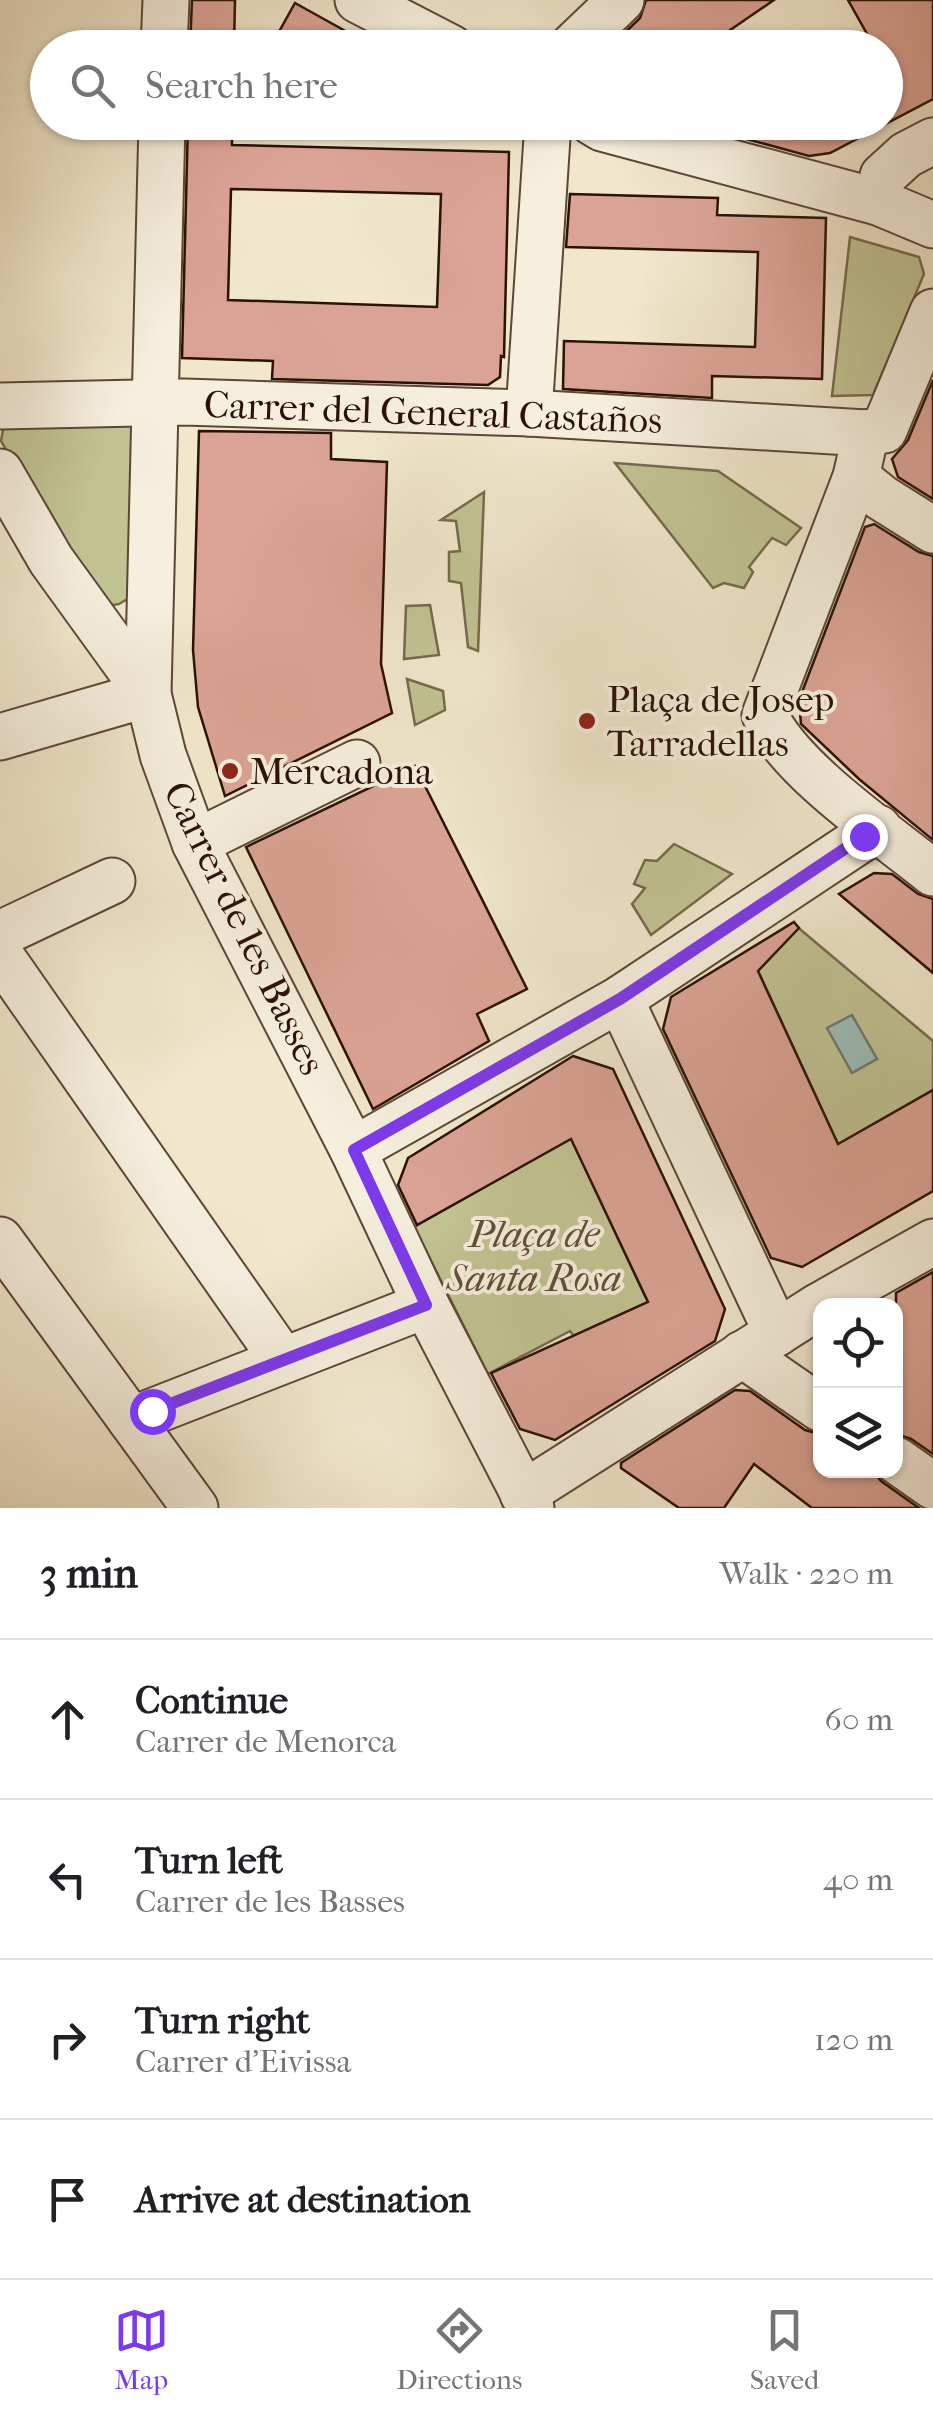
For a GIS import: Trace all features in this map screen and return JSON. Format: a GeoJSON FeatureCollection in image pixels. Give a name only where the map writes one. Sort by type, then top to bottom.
{"type":"FeatureCollection","features":[{"type":"Feature","properties":{"kind":"street"},"geometry":{"type":"LineString","coordinates":[[165,30],[166,0]]}},
{"type":"Feature","properties":{"kind":"street"},"geometry":{"type":"LineString","coordinates":[[358,0],[416,30]]}},
{"type":"Feature","properties":{"kind":"street"},"geometry":{"type":"LineString","coordinates":[[589,30],[621,0]]}},
{"type":"Feature","properties":{"kind":"street","name":"Carrer de les Basses"},"geometry":{"type":"LineString","coordinates":[[161,140],[148,694],[164,755],[195,842],[354,1150],[426,1305],[527,1501]]}},
{"type":"Feature","properties":{"kind":"street"},"geometry":{"type":"LineString","coordinates":[[529,413],[547,140]]}},
{"type":"Feature","properties":{"kind":"street"},"geometry":{"type":"LineString","coordinates":[[647,140],[878,202],[933,225]]}},
{"type":"Feature","properties":{"kind":"street"},"geometry":{"type":"LineString","coordinates":[[878,202],[883,176],[933,140]]}},
{"type":"Feature","properties":{"kind":"street"},"geometry":{"type":"LineString","coordinates":[[933,312],[884,430],[866,432],[856,477],[765,715],[775,736],[804,767],[933,874]]}},
{"type":"Feature","properties":{"kind":"street","name":"Carrer del General Castaños"},"geometry":{"type":"LineString","coordinates":[[0,406],[154,401],[529,413],[866,432]]}},
{"type":"Feature","properties":{"kind":"street"},"geometry":{"type":"LineString","coordinates":[[0,472],[51,560],[148,694],[0,737]]}},
{"type":"Feature","properties":{"kind":"street"},"geometry":{"type":"LineString","coordinates":[[856,477],[933,530]]}},
{"type":"Feature","properties":{"kind":"street"},"geometry":{"type":"LineString","coordinates":[[195,842],[358,763]]}},
{"type":"Feature","properties":{"kind":"street"},"geometry":{"type":"LineString","coordinates":[[354,1150],[620,999],[878,828]]}},
{"type":"Feature","properties":{"kind":"street"},"geometry":{"type":"LineString","coordinates":[[0,934],[112,880]]}},
{"type":"Feature","properties":{"kind":"street"},"geometry":{"type":"LineString","coordinates":[[0,955],[282,1359]]}},
{"type":"Feature","properties":{"kind":"street"},"geometry":{"type":"LineString","coordinates":[[620,999],[760,1344],[813,1401]]}},
{"type":"Feature","properties":{"kind":"street"},"geometry":{"type":"LineString","coordinates":[[0,1240],[195,1508]]}},
{"type":"Feature","properties":{"kind":"street"},"geometry":{"type":"LineString","coordinates":[[527,1501],[760,1344],[933,1242]]}},
{"type":"Feature","properties":{"kind":"street"},"geometry":{"type":"LineString","coordinates":[[130,1420],[426,1305]]}},
{"type":"Feature","properties":{"kind":"street"},"geometry":{"type":"LineString","coordinates":[[903,1465],[933,1486]]}},
{"type":"Feature","properties":{"kind":"green space"},"geometry":{"type":"Polygon","coordinates":[[[850,237],[919,257],[924,274],[873,395],[832,396],[850,237]]]}},
{"type":"Feature","properties":{"kind":"green space"},"geometry":{"type":"Polygon","coordinates":[[[129,420],[145,443],[129,598],[107,606],[44,515],[1,441],[4,424],[129,420]]]}},
{"type":"Feature","properties":{"kind":"green space"},"geometry":{"type":"Polygon","coordinates":[[[615,463],[718,471],[801,528],[786,545],[772,538],[749,567],[753,572],[744,588],[724,583],[713,588],[615,463]]]}},
{"type":"Feature","properties":{"kind":"green space"},"geometry":{"type":"Polygon","coordinates":[[[484,492],[478,651],[468,647],[461,583],[449,581],[449,552],[460,551],[456,521],[441,520],[484,492]]]}},
{"type":"Feature","properties":{"kind":"green space"},"geometry":{"type":"Polygon","coordinates":[[[430,605],[439,655],[404,659],[406,606],[430,605]]]}},
{"type":"Feature","properties":{"kind":"green space"},"geometry":{"type":"Polygon","coordinates":[[[407,679],[443,691],[445,710],[415,725],[407,679]]]}},
{"type":"Feature","properties":{"kind":"green space"},"geometry":{"type":"Polygon","coordinates":[[[674,844],[732,874],[651,935],[632,904],[645,888],[634,884],[645,860],[657,861],[674,844]]]}},
{"type":"Feature","properties":{"kind":"green space"},"geometry":{"type":"Polygon","coordinates":[[[795,925],[933,1041],[933,1090],[839,1146],[758,971],[769,959],[755,946],[795,925]]]}},
{"type":"Feature","properties":{"kind":"green space","name":"Plaça de Santa Rosa"},"geometry":{"type":"Polygon","coordinates":[[[571,1138],[645,1296],[653,1300],[574,1336],[570,1331],[488,1374],[414,1227],[571,1138]]]}},
{"type":"Feature","properties":{"kind":"water"},"geometry":{"type":"Polygon","coordinates":[[[852,1015],[877,1059],[852,1073],[827,1028],[852,1015]]]}},
{"type":"Feature","properties":{"kind":"building"},"geometry":{"type":"Polygon","coordinates":[[[192,0],[235,0],[234,30],[191,30],[192,0]]]}},
{"type":"Feature","properties":{"kind":"building"},"geometry":{"type":"Polygon","coordinates":[[[646,0],[774,0],[730,30],[628,30],[640,18],[646,0]]]}},
{"type":"Feature","properties":{"kind":"building"},"geometry":{"type":"Polygon","coordinates":[[[848,0],[933,0],[933,99],[903,115],[903,30],[865,30],[848,0]]]}},
{"type":"Feature","properties":{"kind":"building"},"geometry":{"type":"Polygon","coordinates":[[[295,3],[344,30],[280,30],[295,3]]]}},
{"type":"Feature","properties":{"kind":"building"},"geometry":{"type":"Polygon","coordinates":[[[188,140],[232,140],[232,145],[509,152],[504,357],[501,356],[500,377],[488,385],[272,379],[273,361],[182,358],[188,140]],[[231,189],[228,300],[437,307],[441,194],[231,189]]]}},
{"type":"Feature","properties":{"kind":"building"},"geometry":{"type":"Polygon","coordinates":[[[751,140],[855,140],[830,153],[809,156],[751,140]]]}},
{"type":"Feature","properties":{"kind":"building"},"geometry":{"type":"Polygon","coordinates":[[[570,194],[718,198],[717,215],[826,218],[822,379],[712,376],[712,398],[563,389],[564,341],[755,347],[758,252],[566,247],[570,194]]]}},
{"type":"Feature","properties":{"kind":"building"},"geometry":{"type":"Polygon","coordinates":[[[933,380],[933,499],[898,477],[892,459],[908,440],[933,380]]]}},
{"type":"Feature","properties":{"kind":"building"},"geometry":{"type":"Polygon","coordinates":[[[199,431],[331,433],[331,459],[387,462],[381,664],[392,713],[225,796],[198,707],[193,650],[199,431]]]}},
{"type":"Feature","properties":{"kind":"building"},"geometry":{"type":"Polygon","coordinates":[[[874,524],[919,552],[933,556],[933,840],[859,779],[801,724],[799,700],[865,527],[874,524]]]}},
{"type":"Feature","properties":{"kind":"building"},"geometry":{"type":"Polygon","coordinates":[[[415,766],[527,989],[477,1014],[489,1041],[373,1109],[246,847],[415,766]]]}},
{"type":"Feature","properties":{"kind":"building"},"geometry":{"type":"Polygon","coordinates":[[[874,873],[892,874],[918,894],[933,899],[933,973],[839,894],[874,873]]]}},
{"type":"Feature","properties":{"kind":"building"},"geometry":{"type":"Polygon","coordinates":[[[794,922],[799,928],[758,971],[838,1144],[933,1090],[933,1191],[802,1267],[771,1258],[663,1029],[671,997],[794,922]]]}},
{"type":"Feature","properties":{"kind":"building"},"geometry":{"type":"Polygon","coordinates":[[[573,1056],[613,1069],[725,1309],[715,1341],[555,1440],[520,1429],[491,1373],[648,1302],[571,1139],[417,1225],[398,1185],[408,1158],[573,1056]]]}},
{"type":"Feature","properties":{"kind":"building"},"geometry":{"type":"Polygon","coordinates":[[[933,1272],[933,1454],[903,1436],[903,1298],[896,1298],[896,1293],[933,1272]]]}},
{"type":"Feature","properties":{"kind":"building"},"geometry":{"type":"Polygon","coordinates":[[[735,1390],[750,1391],[813,1432],[813,1478],[879,1478],[919,1508],[812,1508],[754,1464],[724,1508],[679,1508],[621,1468],[621,1463],[735,1390]]]}},
{"type":"Feature","properties":{"kind":"place","name":"Plaça de Josep Tarradellas"},"geometry":{"type":"Point","coordinates":[587,721]}},
{"type":"Feature","properties":{"kind":"place","name":"Mercadona"},"geometry":{"type":"Point","coordinates":[230,771]}},
{"type":"Feature","properties":{"kind":"route"},"geometry":{"type":"LineString","coordinates":[[152,1411],[426,1305],[354,1150],[620,999],[864,836]]}}]}
